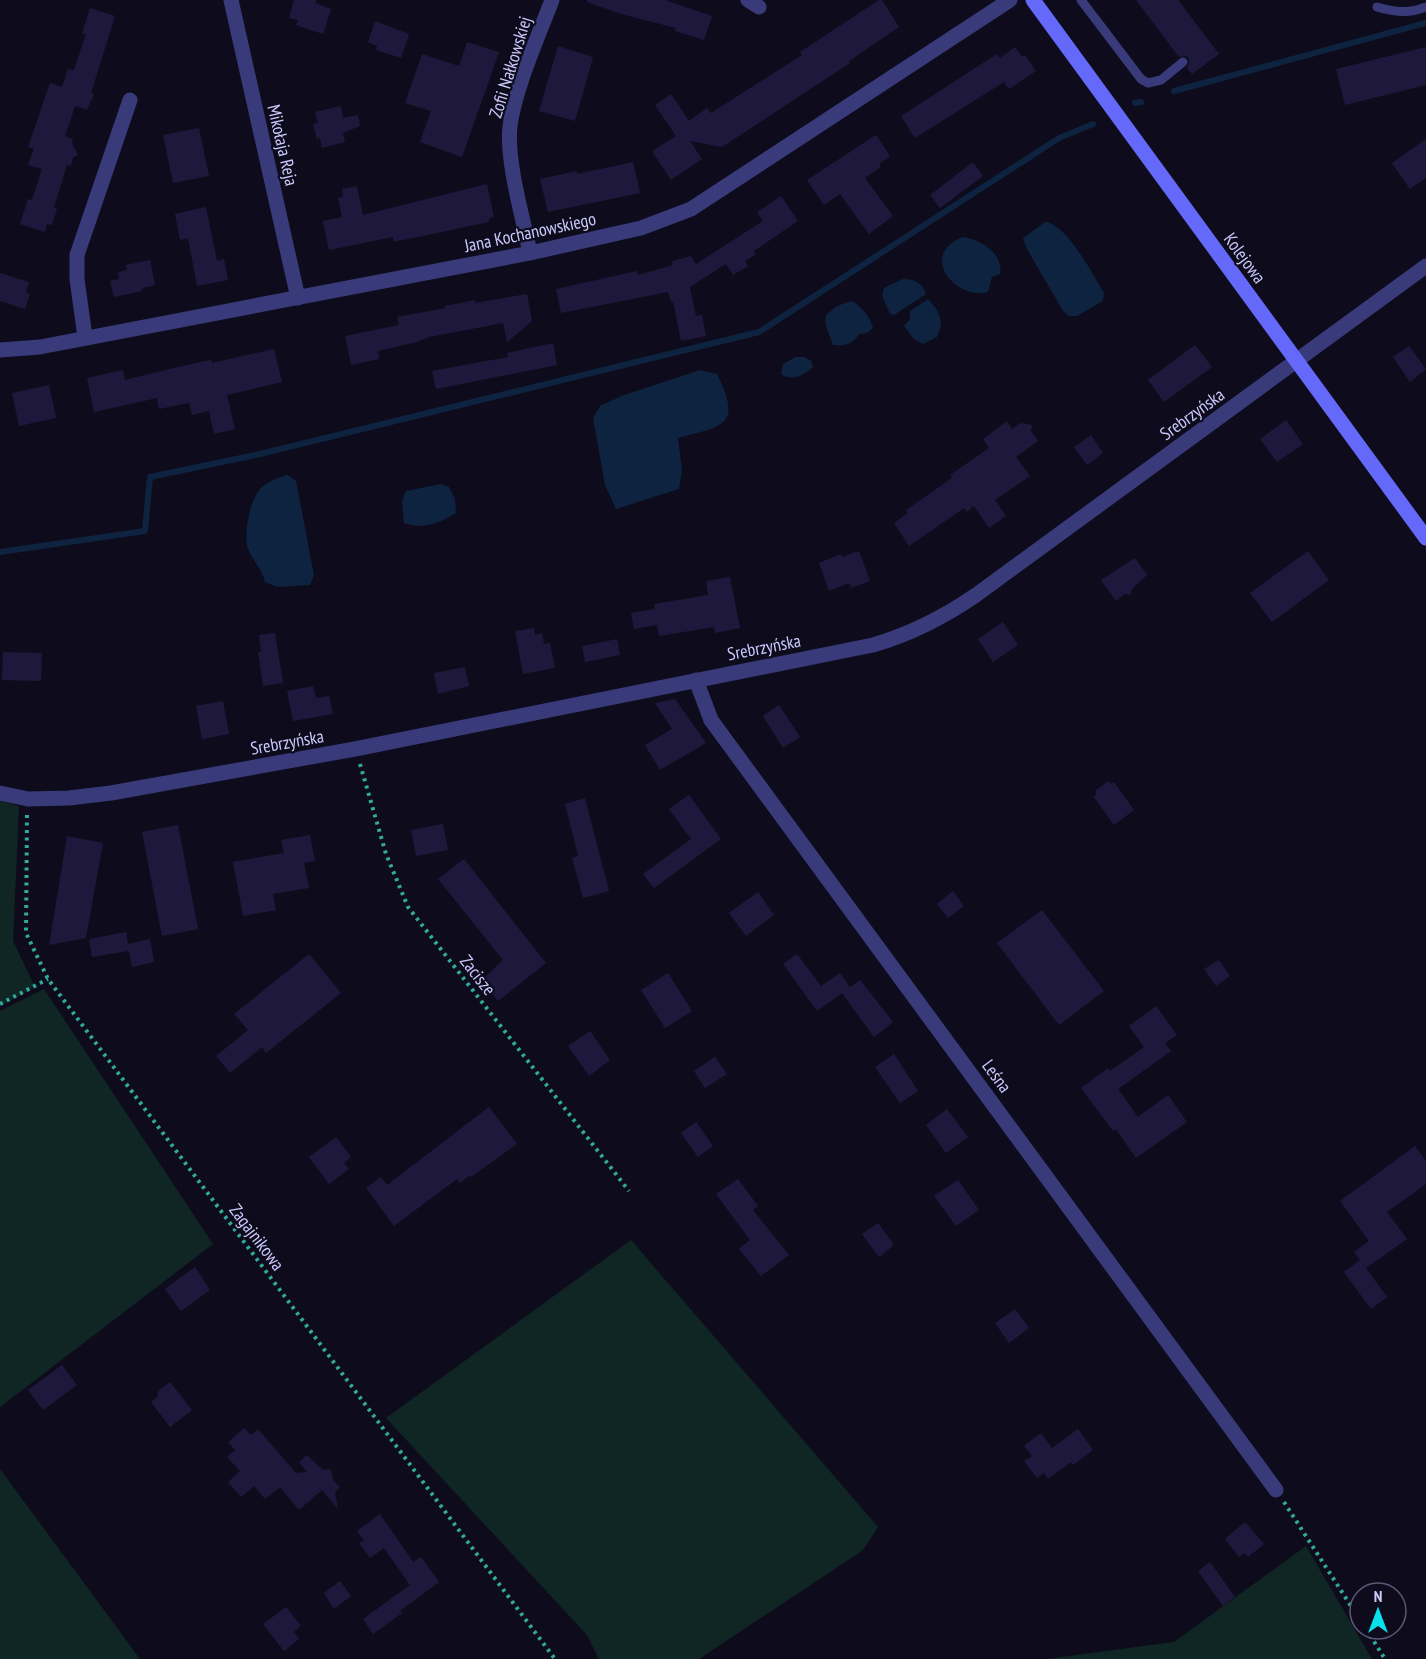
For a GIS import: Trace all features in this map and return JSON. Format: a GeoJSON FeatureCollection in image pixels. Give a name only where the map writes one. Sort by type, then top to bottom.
{"type":"FeatureCollection","features":[{"type":"Feature","properties":{"kind":"street","name":"Mikołaja Reja"},"geometry":{"type":"LineString","coordinates":[[231,0],[298,298]]}},
{"type":"Feature","properties":{"kind":"street","name":"Zofii Nałkowskiej"},"geometry":{"type":"LineString","coordinates":[[530,253],[510,150],[510,125],[552,0]]}},
{"type":"Feature","properties":{"kind":"street","name":"Jana Kochanowskiego"},"geometry":{"type":"LineString","coordinates":[[0,350],[40,346],[298,298],[530,253],[641,228],[691,209],[1010,0]]}},
{"type":"Feature","properties":{"kind":"street","name":"Kolejowa"},"geometry":{"type":"LineString","coordinates":[[1040,2],[1296,361],[1426,538]]}},
{"type":"Feature","properties":{"kind":"street"},"geometry":{"type":"LineString","coordinates":[[85,337],[77,279],[77,255],[130,100]]}},
{"type":"Feature","properties":{"kind":"street","name":"Srebrzyńska"},"geometry":{"type":"LineString","coordinates":[[0,793],[28,800],[111,793],[355,749],[873,645],[902,636],[929,624],[976,596],[1426,266]]}},
{"type":"Feature","properties":{"kind":"street","name":"Leśna"},"geometry":{"type":"LineString","coordinates":[[696,680],[711,720],[1276,1490]]}},
{"type":"Feature","properties":{"kind":"lane"},"geometry":{"type":"LineString","coordinates":[[1081,0],[1141,79],[1154,83],[1183,63]]}},
{"type":"Feature","properties":{"kind":"lane"},"geometry":{"type":"LineString","coordinates":[[1377,7],[1415,12],[1426,7]]}},
{"type":"Feature","properties":{"kind":"path","name":"Zacisze"},"geometry":{"type":"LineString","coordinates":[[355,749],[386,854],[408,907],[629,1191]]}},
{"type":"Feature","properties":{"kind":"path","name":"Zagajnikowa"},"geometry":{"type":"LineString","coordinates":[[28,800],[26,933],[48,979],[555,1659]]}},
{"type":"Feature","properties":{"kind":"path"},"geometry":{"type":"LineString","coordinates":[[0,1004],[48,979]]}},
{"type":"Feature","properties":{"kind":"path"},"geometry":{"type":"LineString","coordinates":[[1276,1490],[1348,1601]]}},
{"type":"Feature","properties":{"kind":"path"},"geometry":{"type":"LineString","coordinates":[[1374,1641],[1385,1659]]}},
{"type":"Feature","properties":{"kind":"green space"},"geometry":{"type":"Polygon","coordinates":[[[0,801],[19,806],[13,941],[35,987],[0,1006],[0,801]]]}},
{"type":"Feature","properties":{"kind":"green space"},"geometry":{"type":"Polygon","coordinates":[[[44,989],[213,1244],[0,1407],[0,1011],[44,989]]]}},
{"type":"Feature","properties":{"kind":"green space"},"geometry":{"type":"Polygon","coordinates":[[[631,1240],[878,1527],[863,1550],[699,1659],[599,1659],[587,1635],[386,1418],[631,1240]]]}},
{"type":"Feature","properties":{"kind":"green space"},"geometry":{"type":"Polygon","coordinates":[[[0,1469],[140,1659],[0,1659],[0,1469]]]}},
{"type":"Feature","properties":{"kind":"green space"},"geometry":{"type":"Polygon","coordinates":[[[1306,1546],[1348,1618],[1348,1641],[1361,1641],[1372,1659],[1046,1659],[1174,1642],[1306,1546]]]}},
{"type":"Feature","properties":{"kind":"water"},"geometry":{"type":"Polygon","coordinates":[[[1045,222],[1062,231],[1086,263],[1104,293],[1103,301],[1077,316],[1069,316],[1063,311],[1026,247],[1023,238],[1045,222]]]}},
{"type":"Feature","properties":{"kind":"water"},"geometry":{"type":"Polygon","coordinates":[[[962,237],[983,244],[998,260],[1000,274],[992,277],[988,292],[976,293],[965,290],[947,275],[943,266],[943,255],[949,245],[962,237]]]}},
{"type":"Feature","properties":{"kind":"water"},"geometry":{"type":"Polygon","coordinates":[[[903,279],[918,282],[926,294],[894,315],[890,314],[882,296],[884,288],[903,279]]]}},
{"type":"Feature","properties":{"kind":"water"},"geometry":{"type":"Polygon","coordinates":[[[928,299],[936,308],[941,326],[937,337],[923,344],[914,339],[904,326],[910,319],[910,311],[928,299]]]}},
{"type":"Feature","properties":{"kind":"water"},"geometry":{"type":"Polygon","coordinates":[[[851,301],[865,312],[873,328],[867,333],[859,334],[848,344],[833,345],[825,323],[826,315],[837,306],[851,301]]]}},
{"type":"Feature","properties":{"kind":"water"},"geometry":{"type":"Polygon","coordinates":[[[796,357],[804,357],[811,361],[813,367],[806,373],[794,377],[781,374],[783,364],[796,357]]]}},
{"type":"Feature","properties":{"kind":"water"},"geometry":{"type":"Polygon","coordinates":[[[700,370],[717,374],[725,391],[728,414],[724,421],[707,430],[678,438],[682,470],[679,489],[616,509],[605,485],[593,418],[600,406],[624,395],[700,370]]]}},
{"type":"Feature","properties":{"kind":"water"},"geometry":{"type":"Polygon","coordinates":[[[287,475],[296,481],[314,575],[310,585],[277,587],[265,582],[248,549],[246,539],[249,514],[258,492],[268,483],[287,475]]]}},
{"type":"Feature","properties":{"kind":"water"},"geometry":{"type":"Polygon","coordinates":[[[441,484],[449,487],[455,499],[456,513],[444,520],[425,526],[404,523],[402,501],[406,491],[441,484]]]}},
{"type":"Feature","properties":{"kind":"building"},"geometry":{"type":"Polygon","coordinates":[[[294,0],[316,0],[315,3],[331,9],[323,34],[296,25],[298,20],[289,18],[294,0]]]}},
{"type":"Feature","properties":{"kind":"building"},"geometry":{"type":"Polygon","coordinates":[[[587,0],[665,0],[712,16],[704,40],[675,31],[676,28],[621,14],[587,2],[587,0]]]}},
{"type":"Feature","properties":{"kind":"building"},"geometry":{"type":"Polygon","coordinates":[[[882,0],[899,27],[849,61],[850,63],[722,147],[690,141],[702,159],[671,180],[652,151],[676,136],[655,105],[671,94],[689,121],[707,108],[711,113],[802,55],[800,52],[882,0]]]}},
{"type":"Feature","properties":{"kind":"building"},"geometry":{"type":"Polygon","coordinates":[[[1136,0],[1178,0],[1219,54],[1192,74],[1187,68],[1189,58],[1179,57],[1136,0]]]}},
{"type":"Feature","properties":{"kind":"building"},"geometry":{"type":"Polygon","coordinates":[[[90,8],[115,16],[91,93],[94,94],[87,110],[75,106],[65,136],[73,139],[72,143],[78,155],[73,157],[71,166],[67,165],[54,207],[57,209],[52,225],[47,224],[45,232],[20,224],[28,199],[32,200],[42,169],[28,165],[34,149],[28,147],[50,83],[62,87],[68,69],[74,70],[86,34],[82,33],[90,8]]]}},
{"type":"Feature","properties":{"kind":"building"},"geometry":{"type":"Polygon","coordinates":[[[375,21],[409,34],[401,58],[376,50],[377,46],[368,42],[375,21]]]}},
{"type":"Feature","properties":{"kind":"building"},"geometry":{"type":"Polygon","coordinates":[[[467,42],[499,52],[462,157],[420,142],[431,111],[405,103],[422,54],[459,66],[467,42]]]}},
{"type":"Feature","properties":{"kind":"building"},"geometry":{"type":"Polygon","coordinates":[[[558,46],[593,57],[575,121],[539,111],[558,46]]]}},
{"type":"Feature","properties":{"kind":"building"},"geometry":{"type":"Polygon","coordinates":[[[1015,47],[1022,57],[1025,55],[1036,71],[1009,89],[1004,82],[915,138],[901,116],[997,54],[1000,58],[1015,47]]]}},
{"type":"Feature","properties":{"kind":"building"},"geometry":{"type":"Polygon","coordinates":[[[1426,47],[1426,85],[1345,105],[1336,69],[1426,47]]]}},
{"type":"Feature","properties":{"kind":"building"},"geometry":{"type":"Polygon","coordinates":[[[341,106],[343,118],[358,115],[360,126],[343,133],[345,142],[322,148],[313,124],[318,123],[315,112],[341,106]]]}},
{"type":"Feature","properties":{"kind":"building"},"geometry":{"type":"Polygon","coordinates":[[[199,128],[209,176],[173,183],[163,135],[199,128]]]}},
{"type":"Feature","properties":{"kind":"building"},"geometry":{"type":"Polygon","coordinates":[[[876,135],[890,156],[879,164],[881,167],[865,178],[893,216],[869,234],[840,194],[824,205],[807,180],[876,135]]]}},
{"type":"Feature","properties":{"kind":"building"},"geometry":{"type":"Polygon","coordinates":[[[1426,139],[1426,178],[1410,189],[1392,163],[1426,139]]]}},
{"type":"Feature","properties":{"kind":"building"},"geometry":{"type":"Polygon","coordinates":[[[633,162],[640,193],[548,212],[540,179],[633,162]]]}},
{"type":"Feature","properties":{"kind":"building"},"geometry":{"type":"Polygon","coordinates":[[[973,162],[983,176],[940,208],[930,195],[973,162]]]}},
{"type":"Feature","properties":{"kind":"building"},"geometry":{"type":"Polygon","coordinates":[[[487,184],[494,217],[489,218],[489,222],[394,242],[393,237],[329,250],[323,221],[342,217],[338,198],[343,197],[342,189],[357,186],[363,215],[487,184]]]}},
{"type":"Feature","properties":{"kind":"building"},"geometry":{"type":"Polygon","coordinates":[[[781,196],[798,221],[754,251],[756,254],[745,261],[748,266],[733,275],[726,264],[690,287],[696,316],[702,315],[706,336],[681,341],[673,301],[671,302],[668,292],[561,313],[556,289],[637,271],[638,275],[673,265],[672,261],[691,256],[696,264],[763,221],[757,212],[781,196]]]}},
{"type":"Feature","properties":{"kind":"building"},"geometry":{"type":"Polygon","coordinates":[[[206,207],[217,261],[224,259],[228,280],[197,286],[188,238],[180,240],[175,214],[206,207]]]}},
{"type":"Feature","properties":{"kind":"building"},"geometry":{"type":"Polygon","coordinates":[[[150,260],[155,285],[142,288],[142,291],[114,297],[110,281],[119,279],[118,272],[127,270],[126,265],[150,260]]]}},
{"type":"Feature","properties":{"kind":"building"},"geometry":{"type":"Polygon","coordinates":[[[0,273],[29,282],[26,292],[30,294],[25,309],[0,301],[0,273]]]}},
{"type":"Feature","properties":{"kind":"building"},"geometry":{"type":"Polygon","coordinates":[[[527,294],[532,321],[507,342],[503,323],[429,337],[378,351],[379,359],[351,365],[345,336],[399,325],[397,317],[475,300],[475,303],[527,294]]]}},
{"type":"Feature","properties":{"kind":"building"},"geometry":{"type":"Polygon","coordinates":[[[553,343],[557,365],[436,389],[432,371],[508,357],[507,353],[553,343]]]}},
{"type":"Feature","properties":{"kind":"building"},"geometry":{"type":"Polygon","coordinates":[[[1195,345],[1212,367],[1164,402],[1148,380],[1195,345]]]}},
{"type":"Feature","properties":{"kind":"building"},"geometry":{"type":"Polygon","coordinates":[[[1409,346],[1426,369],[1410,382],[1393,357],[1409,346]]]}},
{"type":"Feature","properties":{"kind":"building"},"geometry":{"type":"Polygon","coordinates":[[[274,349],[282,382],[227,395],[235,429],[214,434],[209,411],[192,415],[189,403],[159,409],[157,398],[94,412],[87,378],[123,370],[125,380],[182,366],[211,360],[212,363],[274,349]]]}},
{"type":"Feature","properties":{"kind":"building"},"geometry":{"type":"Polygon","coordinates":[[[49,385],[56,418],[19,426],[12,393],[49,385]]]}},
{"type":"Feature","properties":{"kind":"building"},"geometry":{"type":"Polygon","coordinates":[[[1286,420],[1303,444],[1277,462],[1260,439],[1286,420]]]}},
{"type":"Feature","properties":{"kind":"building"},"geometry":{"type":"Polygon","coordinates":[[[1007,421],[1012,429],[1020,423],[1032,425],[1031,431],[1038,441],[1016,457],[1030,476],[995,500],[1006,516],[989,528],[974,506],[967,512],[964,508],[909,546],[894,523],[908,513],[906,510],[952,478],[950,475],[989,448],[983,439],[1007,421]]]}},
{"type":"Feature","properties":{"kind":"building"},"geometry":{"type":"Polygon","coordinates":[[[1091,435],[1103,453],[1087,465],[1074,447],[1091,435]]]}},
{"type":"Feature","properties":{"kind":"building"},"geometry":{"type":"Polygon","coordinates":[[[859,551],[870,581],[851,588],[849,583],[829,591],[819,563],[841,554],[842,557],[859,551]]]}},
{"type":"Feature","properties":{"kind":"building"},"geometry":{"type":"Polygon","coordinates":[[[1308,551],[1329,580],[1272,622],[1250,593],[1308,551]]]}},
{"type":"Feature","properties":{"kind":"building"},"geometry":{"type":"Polygon","coordinates":[[[1135,558],[1147,575],[1132,589],[1131,595],[1125,594],[1116,601],[1101,580],[1135,558]]]}},
{"type":"Feature","properties":{"kind":"building"},"geometry":{"type":"Polygon","coordinates":[[[730,577],[740,628],[715,633],[714,627],[659,636],[657,625],[634,629],[631,613],[655,609],[654,604],[708,595],[706,581],[730,577]]]}},
{"type":"Feature","properties":{"kind":"building"},"geometry":{"type":"Polygon","coordinates":[[[1003,622],[1018,645],[993,662],[978,639],[1003,622]]]}},
{"type":"Feature","properties":{"kind":"building"},"geometry":{"type":"Polygon","coordinates":[[[534,628],[535,635],[542,633],[544,644],[550,643],[555,668],[523,674],[515,631],[534,628]]]}},
{"type":"Feature","properties":{"kind":"building"},"geometry":{"type":"Polygon","coordinates":[[[275,633],[283,683],[263,686],[258,652],[261,652],[259,635],[275,633]]]}},
{"type":"Feature","properties":{"kind":"building"},"geometry":{"type":"Polygon","coordinates":[[[617,639],[620,655],[585,662],[582,646],[617,639]]]}},
{"type":"Feature","properties":{"kind":"building"},"geometry":{"type":"Polygon","coordinates":[[[3,652],[42,653],[41,681],[2,680],[3,652]]]}},
{"type":"Feature","properties":{"kind":"building"},"geometry":{"type":"Polygon","coordinates":[[[465,667],[469,686],[438,694],[434,673],[465,667]]]}},
{"type":"Feature","properties":{"kind":"building"},"geometry":{"type":"Polygon","coordinates":[[[313,686],[316,698],[329,696],[333,714],[293,721],[287,691],[313,686]]]}},
{"type":"Feature","properties":{"kind":"building"},"geometry":{"type":"Polygon","coordinates":[[[675,699],[706,743],[660,770],[645,745],[672,729],[655,703],[675,699]]]}},
{"type":"Feature","properties":{"kind":"building"},"geometry":{"type":"Polygon","coordinates":[[[223,701],[229,734],[202,739],[196,706],[223,701]]]}},
{"type":"Feature","properties":{"kind":"building"},"geometry":{"type":"Polygon","coordinates":[[[779,705],[800,737],[783,748],[763,716],[779,705]]]}},
{"type":"Feature","properties":{"kind":"building"},"geometry":{"type":"Polygon","coordinates":[[[1108,781],[1110,784],[1114,782],[1134,810],[1114,825],[1094,797],[1097,794],[1095,791],[1108,781]]]}},
{"type":"Feature","properties":{"kind":"building"},"geometry":{"type":"Polygon","coordinates":[[[689,795],[721,839],[654,888],[643,874],[691,839],[669,809],[689,795]]]}},
{"type":"Feature","properties":{"kind":"building"},"geometry":{"type":"Polygon","coordinates":[[[585,798],[609,891],[583,898],[572,858],[578,856],[565,804],[585,798]]]}},
{"type":"Feature","properties":{"kind":"building"},"geometry":{"type":"Polygon","coordinates":[[[443,824],[448,850],[416,856],[411,830],[443,824]]]}},
{"type":"Feature","properties":{"kind":"building"},"geometry":{"type":"Polygon","coordinates":[[[178,825],[198,929],[162,936],[142,832],[178,825]]]}},
{"type":"Feature","properties":{"kind":"building"},"geometry":{"type":"Polygon","coordinates":[[[310,835],[315,861],[304,863],[309,888],[273,894],[276,910],[243,916],[233,862],[284,853],[281,840],[310,835]]]}},
{"type":"Feature","properties":{"kind":"building"},"geometry":{"type":"Polygon","coordinates":[[[67,836],[103,843],[86,938],[49,945],[67,836]]]}},
{"type":"Feature","properties":{"kind":"building"},"geometry":{"type":"Polygon","coordinates":[[[464,859],[546,963],[498,1001],[482,980],[503,960],[438,879],[464,859]]]}},
{"type":"Feature","properties":{"kind":"building"},"geometry":{"type":"Polygon","coordinates":[[[953,891],[964,906],[948,918],[937,904],[953,891]]]}},
{"type":"Feature","properties":{"kind":"building"},"geometry":{"type":"Polygon","coordinates":[[[758,892],[774,915],[746,936],[729,913],[758,892]]]}},
{"type":"Feature","properties":{"kind":"building"},"geometry":{"type":"Polygon","coordinates":[[[1042,910],[1104,991],[1059,1025],[997,943],[1042,910]]]}},
{"type":"Feature","properties":{"kind":"building"},"geometry":{"type":"Polygon","coordinates":[[[126,932],[128,944],[150,939],[154,962],[132,967],[129,951],[92,957],[89,939],[126,932]]]}},
{"type":"Feature","properties":{"kind":"building"},"geometry":{"type":"Polygon","coordinates":[[[309,954],[341,993],[266,1053],[262,1047],[230,1073],[216,1056],[248,1030],[234,1014],[309,954]]]}},
{"type":"Feature","properties":{"kind":"building"},"geometry":{"type":"Polygon","coordinates":[[[797,954],[821,986],[840,973],[850,987],[817,1011],[783,964],[797,954]]]}},
{"type":"Feature","properties":{"kind":"building"},"geometry":{"type":"Polygon","coordinates":[[[1219,960],[1230,976],[1216,986],[1204,969],[1219,960]]]}},
{"type":"Feature","properties":{"kind":"building"},"geometry":{"type":"Polygon","coordinates":[[[668,973],[692,1011],[665,1028],[641,990],[668,973]]]}},
{"type":"Feature","properties":{"kind":"building"},"geometry":{"type":"Polygon","coordinates":[[[860,980],[893,1022],[874,1037],[842,993],[860,980]]]}},
{"type":"Feature","properties":{"kind":"building"},"geometry":{"type":"Polygon","coordinates":[[[1156,1006],[1177,1035],[1165,1043],[1171,1051],[1118,1089],[1138,1117],[1168,1095],[1187,1122],[1136,1158],[1116,1129],[1113,1131],[1081,1088],[1108,1068],[1110,1071],[1144,1047],[1129,1026],[1156,1006]]]}},
{"type":"Feature","properties":{"kind":"building"},"geometry":{"type":"Polygon","coordinates":[[[590,1031],[610,1060],[589,1076],[568,1046],[590,1031]]]}},
{"type":"Feature","properties":{"kind":"building"},"geometry":{"type":"Polygon","coordinates":[[[894,1054],[918,1091],[900,1103],[875,1067],[894,1054]]]}},
{"type":"Feature","properties":{"kind":"building"},"geometry":{"type":"Polygon","coordinates":[[[715,1057],[727,1074],[705,1088],[694,1071],[715,1057]]]}},
{"type":"Feature","properties":{"kind":"building"},"geometry":{"type":"Polygon","coordinates":[[[489,1107],[517,1144],[471,1177],[470,1175],[460,1183],[457,1179],[394,1226],[366,1188],[381,1177],[387,1185],[489,1107]]]}},
{"type":"Feature","properties":{"kind":"building"},"geometry":{"type":"Polygon","coordinates":[[[947,1109],[968,1137],[946,1153],[926,1125],[947,1109]]]}},
{"type":"Feature","properties":{"kind":"building"},"geometry":{"type":"Polygon","coordinates":[[[696,1122],[713,1146],[698,1157],[681,1133],[696,1122]]]}},
{"type":"Feature","properties":{"kind":"building"},"geometry":{"type":"Polygon","coordinates":[[[336,1137],[351,1157],[344,1163],[349,1169],[329,1184],[309,1157],[336,1137]]]}},
{"type":"Feature","properties":{"kind":"building"},"geometry":{"type":"Polygon","coordinates":[[[1415,1146],[1426,1161],[1426,1184],[1387,1212],[1407,1239],[1366,1268],[1354,1252],[1369,1241],[1340,1201],[1415,1146]]]}},
{"type":"Feature","properties":{"kind":"building"},"geometry":{"type":"Polygon","coordinates":[[[738,1179],[758,1206],[753,1210],[789,1255],[761,1276],[739,1249],[750,1240],[716,1194],[738,1179]]]}},
{"type":"Feature","properties":{"kind":"building"},"geometry":{"type":"Polygon","coordinates":[[[958,1180],[979,1210],[956,1226],[934,1196],[958,1180]]]}},
{"type":"Feature","properties":{"kind":"building"},"geometry":{"type":"Polygon","coordinates":[[[878,1223],[894,1245],[879,1257],[862,1234],[878,1223]]]}},
{"type":"Feature","properties":{"kind":"building"},"geometry":{"type":"Polygon","coordinates":[[[1360,1260],[1387,1297],[1371,1309],[1344,1272],[1360,1260]]]}},
{"type":"Feature","properties":{"kind":"building"},"geometry":{"type":"Polygon","coordinates":[[[195,1267],[210,1290],[181,1311],[165,1289],[195,1267]]]}},
{"type":"Feature","properties":{"kind":"building"},"geometry":{"type":"Polygon","coordinates":[[[1015,1309],[1029,1328],[1009,1343],[995,1323],[1015,1309]]]}},
{"type":"Feature","properties":{"kind":"building"},"geometry":{"type":"Polygon","coordinates":[[[62,1365],[77,1385],[43,1410],[28,1390],[62,1365]]]}},
{"type":"Feature","properties":{"kind":"building"},"geometry":{"type":"Polygon","coordinates":[[[170,1382],[192,1410],[170,1427],[151,1402],[157,1397],[159,1390],[170,1382]]]}},
{"type":"Feature","properties":{"kind":"building"},"geometry":{"type":"Polygon","coordinates":[[[244,1428],[251,1435],[258,1429],[296,1473],[307,1472],[299,1462],[307,1455],[323,1470],[331,1469],[333,1480],[340,1487],[335,1492],[338,1509],[322,1490],[299,1510],[280,1487],[265,1499],[254,1486],[241,1497],[228,1482],[240,1471],[227,1457],[235,1450],[228,1442],[244,1428]]]}},
{"type":"Feature","properties":{"kind":"building"},"geometry":{"type":"Polygon","coordinates":[[[1078,1429],[1093,1450],[1073,1465],[1071,1462],[1048,1479],[1044,1473],[1037,1478],[1024,1461],[1032,1456],[1024,1446],[1041,1433],[1052,1448],[1078,1429]]]}},
{"type":"Feature","properties":{"kind":"building"},"geometry":{"type":"Polygon","coordinates":[[[380,1514],[413,1562],[421,1557],[439,1582],[373,1634],[363,1619],[410,1585],[384,1548],[370,1558],[359,1543],[364,1540],[357,1531],[380,1514]]]}},
{"type":"Feature","properties":{"kind":"building"},"geometry":{"type":"Polygon","coordinates":[[[1245,1522],[1264,1544],[1248,1557],[1245,1553],[1239,1557],[1225,1539],[1245,1522]]]}},
{"type":"Feature","properties":{"kind":"building"},"geometry":{"type":"Polygon","coordinates":[[[1210,1562],[1235,1597],[1223,1606],[1198,1571],[1210,1562]]]}},
{"type":"Feature","properties":{"kind":"building"},"geometry":{"type":"Polygon","coordinates":[[[340,1581],[351,1596],[334,1609],[324,1593],[340,1581]]]}},
{"type":"Feature","properties":{"kind":"building"},"geometry":{"type":"Polygon","coordinates":[[[286,1607],[301,1626],[294,1632],[299,1639],[284,1651],[263,1624],[286,1607]]]}},
{"type":"Feature","properties":{"kind":"waterway"},"geometry":{"type":"LineString","coordinates":[[1174,91],[1426,23]]}},
{"type":"Feature","properties":{"kind":"waterway"},"geometry":{"type":"LineString","coordinates":[[1135,103],[1141,102]]}},
{"type":"Feature","properties":{"kind":"waterway"},"geometry":{"type":"LineString","coordinates":[[0,552],[145,531],[150,477],[260,454],[759,332],[1059,138],[1093,124]]}}]}
